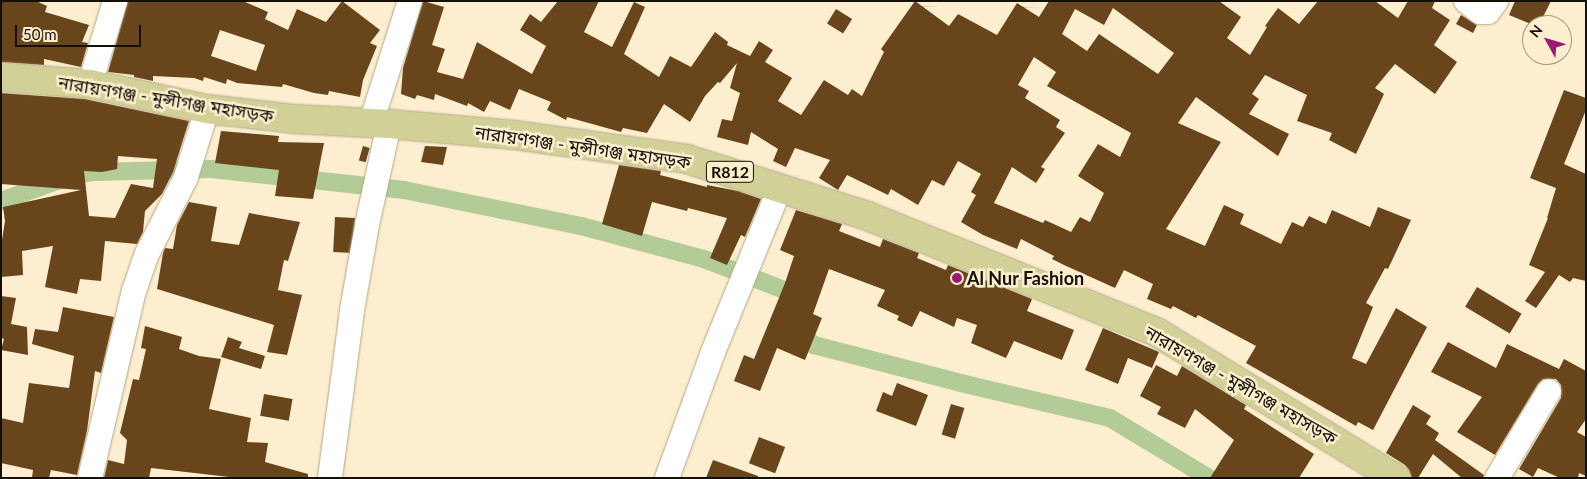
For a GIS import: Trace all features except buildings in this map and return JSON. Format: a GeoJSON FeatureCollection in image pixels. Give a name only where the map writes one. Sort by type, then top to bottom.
{"type":"FeatureCollection","features":[{"type":"Feature","properties":{"kind":"main road","name":"নারায়ণগঞ্জ - মুন্সীগঞ্জ মহাসড়ক"},"geometry":{"type":"LineString","coordinates":[[1,77],[90,84],[207,109],[295,119],[380,123],[515,135],[687,159],[865,215],[1158,333],[1396,478]]}},
{"type":"Feature","properties":{"kind":"street"},"geometry":{"type":"LineString","coordinates":[[90,84],[115,1]]}},
{"type":"Feature","properties":{"kind":"street"},"geometry":{"type":"LineString","coordinates":[[330,478],[352,310],[367,225],[378,178],[380,123],[410,1]]}},
{"type":"Feature","properties":{"kind":"street"},"geometry":{"type":"LineString","coordinates":[[1466,1],[1480,12],[1488,12],[1496,1]]}},
{"type":"Feature","properties":{"kind":"street"},"geometry":{"type":"LineString","coordinates":[[90,478],[134,291],[147,254],[186,177],[207,109]]}},
{"type":"Feature","properties":{"kind":"street"},"geometry":{"type":"LineString","coordinates":[[668,478],[734,301],[780,188]]}},
{"type":"Feature","properties":{"kind":"street"},"geometry":{"type":"LineString","coordinates":[[1496,478],[1549,391]]}},
{"type":"Feature","properties":{"kind":"waterway"},"geometry":{"type":"LineString","coordinates":[[1,201],[71,176],[94,172],[211,169],[404,190],[581,226],[704,259],[792,293],[790,323],[814,345],[969,385],[1110,418],[1209,478]]}},
{"type":"Feature","properties":{"kind":"place","name":"Al Nur Fashion"},"geometry":{"type":"Point","coordinates":[957,278]}}]}
